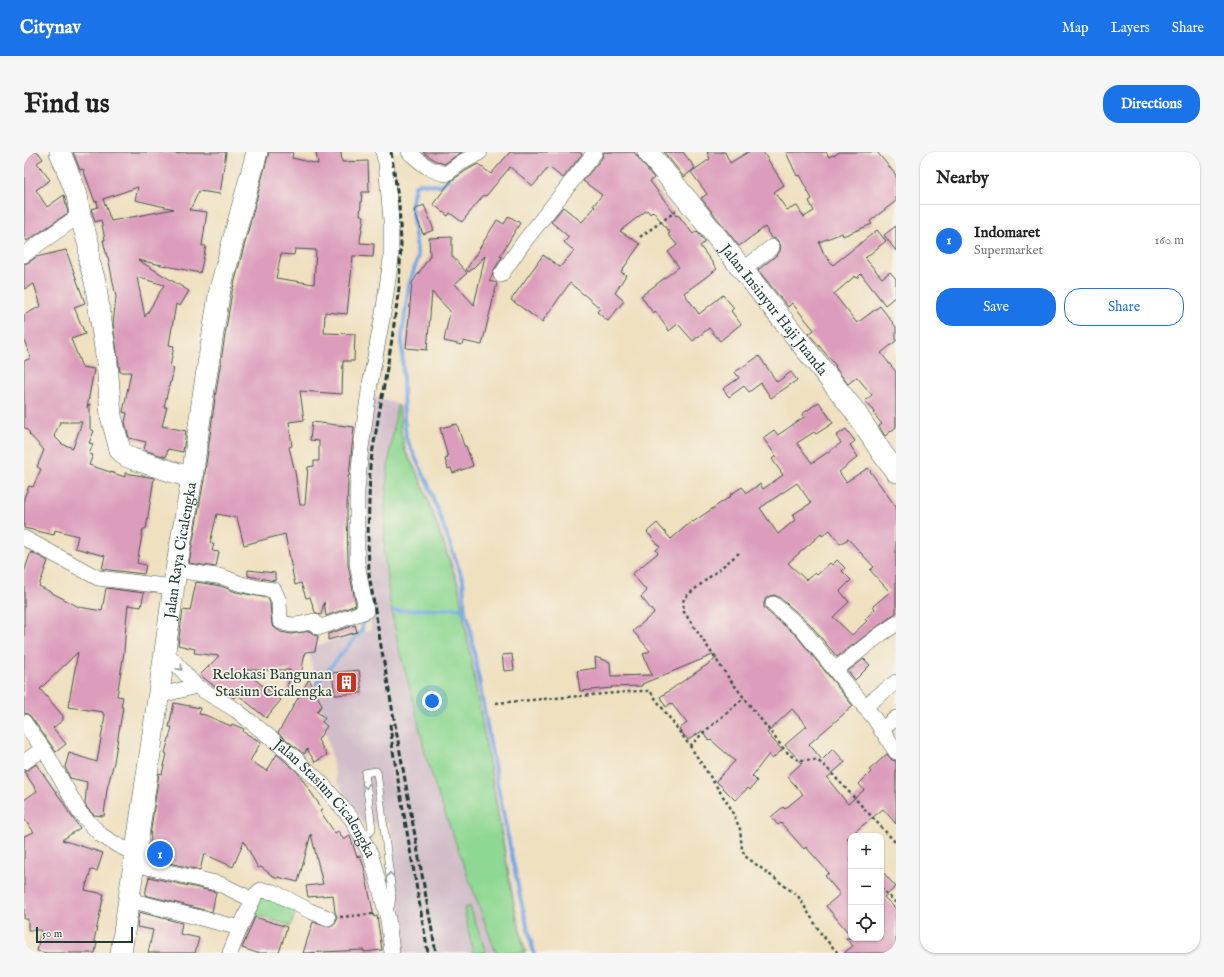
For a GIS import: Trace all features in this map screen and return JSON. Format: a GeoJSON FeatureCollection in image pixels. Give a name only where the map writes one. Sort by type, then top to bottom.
{"type":"FeatureCollection","features":[{"type":"Feature","properties":{"kind":"main road"},"geometry":{"type":"LineString","coordinates":[[60,152],[77,195],[80,215],[89,246],[89,260],[95,281],[107,362],[112,416],[120,450],[126,456],[133,459],[192,478]]}},
{"type":"Feature","properties":{"kind":"main road","name":"Jalan Raya Cicalengka"},"geometry":{"type":"LineString","coordinates":[[121,953],[165,651],[174,578],[192,478],[220,288],[257,152]]}},
{"type":"Feature","properties":{"kind":"main road","name":"Jalan Insinyur Haji Juanda"},"geometry":{"type":"LineString","coordinates":[[648,152],[690,202],[854,410],[896,472]]}},
{"type":"Feature","properties":{"kind":"street"},"geometry":{"type":"LineString","coordinates":[[24,538],[98,578],[223,577],[252,587],[274,590],[279,601],[280,621],[285,625],[296,626],[314,621],[318,627],[324,626],[366,611],[357,563],[357,491],[361,448],[370,384],[391,260],[391,220],[386,163],[383,152]]}},
{"type":"Feature","properties":{"kind":"street"},"geometry":{"type":"LineString","coordinates":[[409,152],[428,168],[446,174],[472,157]]}},
{"type":"Feature","properties":{"kind":"street"},"geometry":{"type":"LineString","coordinates":[[501,275],[523,243],[595,152]]}},
{"type":"Feature","properties":{"kind":"street"},"geometry":{"type":"LineString","coordinates":[[24,255],[80,215]]}},
{"type":"Feature","properties":{"kind":"street"},"geometry":{"type":"LineString","coordinates":[[743,270],[772,247]]}},
{"type":"Feature","properties":{"kind":"street"},"geometry":{"type":"LineString","coordinates":[[773,604],[802,629],[864,707],[896,752]]}},
{"type":"Feature","properties":{"kind":"street"},"geometry":{"type":"LineString","coordinates":[[835,670],[896,624]]}},
{"type":"Feature","properties":{"kind":"street","name":"Jalan Stasiun Cicalengka"},"geometry":{"type":"LineString","coordinates":[[165,651],[196,686],[236,710],[292,756],[322,784],[352,819],[371,855],[381,914],[392,953]]}},
{"type":"Feature","properties":{"kind":"street"},"geometry":{"type":"LineString","coordinates":[[864,707],[896,682]]}},
{"type":"Feature","properties":{"kind":"street"},"geometry":{"type":"LineString","coordinates":[[158,696],[196,686]]}},
{"type":"Feature","properties":{"kind":"street"},"geometry":{"type":"LineString","coordinates":[[881,730],[896,718]]}},
{"type":"Feature","properties":{"kind":"street"},"geometry":{"type":"LineString","coordinates":[[24,722],[68,789],[80,813],[101,836],[117,845],[135,859],[220,884],[253,900]]}},
{"type":"Feature","properties":{"kind":"street"},"geometry":{"type":"LineString","coordinates":[[24,762],[43,749]]}},
{"type":"Feature","properties":{"kind":"street"},"geometry":{"type":"LineString","coordinates":[[230,953],[255,895],[261,890],[274,892],[310,911],[328,918]]}},
{"type":"Feature","properties":{"kind":"street"},"geometry":{"type":"LineString","coordinates":[[129,900],[240,928]]}},
{"type":"Feature","properties":{"kind":"lane"},"geometry":{"type":"LineString","coordinates":[[362,837],[372,829],[365,773],[376,771],[378,772],[392,893],[391,905],[381,914]]}},
{"type":"Feature","properties":{"kind":"path"},"geometry":{"type":"LineString","coordinates":[[640,237],[690,202]]}},
{"type":"Feature","properties":{"kind":"path"},"geometry":{"type":"LineString","coordinates":[[739,554],[684,598],[682,608],[714,658],[783,748],[798,760],[817,760],[826,767],[896,843]]}},
{"type":"Feature","properties":{"kind":"path"},"geometry":{"type":"LineString","coordinates":[[496,703],[638,690],[650,691],[690,746],[730,807],[740,829],[742,849],[745,856],[798,896],[822,936],[838,953]]}},
{"type":"Feature","properties":{"kind":"path"},"geometry":{"type":"LineString","coordinates":[[690,746],[744,698]]}},
{"type":"Feature","properties":{"kind":"path"},"geometry":{"type":"LineString","coordinates":[[884,891],[896,903]]}},
{"type":"Feature","properties":{"kind":"path"},"geometry":{"type":"LineString","coordinates":[[328,918],[381,914]]}},
{"type":"Feature","properties":{"kind":"path"},"geometry":{"type":"LineString","coordinates":[[893,953],[896,949]]}},
{"type":"Feature","properties":{"kind":"shaded area"},"geometry":{"type":"Polygon","coordinates":[[[374,397],[401,405],[402,434],[407,451],[422,479],[460,583],[516,907],[527,953],[398,953],[405,937],[396,884],[390,823],[364,824],[337,782],[308,648],[371,630],[371,613],[361,537],[362,480],[374,397]]]}},
{"type":"Feature","properties":{"kind":"shaded area"},"geometry":{"type":"Polygon","coordinates":[[[350,824],[361,842],[374,889],[385,953],[370,953],[355,875],[323,832],[350,824]]]}},
{"type":"Feature","properties":{"kind":"green space"},"geometry":{"type":"Polygon","coordinates":[[[397,405],[399,407],[401,433],[405,451],[420,479],[458,585],[514,907],[525,953],[496,953],[436,789],[426,757],[415,708],[399,649],[390,604],[384,553],[388,467],[397,405]]]}},
{"type":"Feature","properties":{"kind":"green space"},"geometry":{"type":"Polygon","coordinates":[[[259,895],[297,907],[291,926],[253,914],[259,895]]]}},
{"type":"Feature","properties":{"kind":"green space"},"geometry":{"type":"Polygon","coordinates":[[[470,907],[486,953],[473,953],[464,908],[470,907]]]}},
{"type":"Feature","properties":{"kind":"building"},"geometry":{"type":"Polygon","coordinates":[[[24,152],[38,152],[43,159],[37,163],[50,180],[36,190],[47,207],[64,195],[68,213],[27,241],[24,236],[24,152]]]}},
{"type":"Feature","properties":{"kind":"building"},"geometry":{"type":"Polygon","coordinates":[[[73,152],[165,152],[180,154],[180,152],[226,152],[220,194],[199,191],[190,210],[207,212],[202,246],[206,246],[200,273],[138,260],[189,291],[180,306],[176,304],[169,345],[174,346],[170,367],[174,368],[164,407],[167,407],[162,426],[186,431],[183,452],[168,449],[166,457],[144,450],[146,442],[129,438],[125,422],[127,413],[123,412],[131,372],[120,372],[113,324],[116,297],[103,240],[105,240],[101,220],[95,222],[91,209],[98,207],[97,201],[95,202],[83,169],[80,170],[73,152]],[[138,187],[103,199],[111,221],[174,209],[135,200],[138,187]],[[137,277],[145,317],[164,285],[137,277]]]}},
{"type":"Feature","properties":{"kind":"building"},"geometry":{"type":"Polygon","coordinates":[[[269,152],[293,152],[292,158],[318,164],[316,152],[341,152],[342,162],[368,161],[369,192],[362,192],[360,215],[364,216],[360,243],[374,244],[373,257],[353,256],[347,314],[325,312],[324,333],[355,334],[354,361],[343,361],[342,394],[300,391],[304,420],[289,422],[292,446],[289,447],[295,472],[300,505],[305,505],[308,467],[314,466],[314,461],[319,461],[319,441],[310,440],[312,422],[354,427],[348,476],[347,509],[348,565],[356,605],[326,616],[324,602],[321,615],[315,612],[310,597],[306,598],[301,583],[295,585],[285,534],[244,545],[237,518],[217,514],[210,543],[214,544],[212,551],[219,552],[216,567],[189,563],[204,480],[232,292],[269,152]],[[295,249],[294,255],[281,254],[276,278],[314,284],[316,250],[295,249]]]}},
{"type":"Feature","properties":{"kind":"building"},"geometry":{"type":"Polygon","coordinates":[[[423,152],[462,152],[444,164],[434,160],[423,152]]]}},
{"type":"Feature","properties":{"kind":"building"},"geometry":{"type":"Polygon","coordinates":[[[510,152],[579,152],[582,154],[563,178],[548,168],[533,186],[510,167],[462,222],[450,213],[448,216],[433,204],[451,181],[467,170],[478,164],[491,174],[510,152]]]}},
{"type":"Feature","properties":{"kind":"building"},"geometry":{"type":"Polygon","coordinates":[[[604,152],[634,152],[654,178],[650,181],[676,216],[678,215],[693,234],[697,231],[705,242],[700,246],[717,269],[684,293],[699,314],[723,295],[734,308],[731,311],[741,324],[720,341],[709,328],[693,341],[678,324],[669,331],[655,311],[653,313],[641,296],[679,267],[668,252],[677,245],[668,234],[670,233],[653,211],[650,214],[647,210],[620,231],[640,244],[621,272],[626,275],[615,293],[624,301],[608,321],[597,312],[600,308],[570,283],[542,322],[511,300],[543,255],[560,267],[574,251],[564,242],[569,237],[551,222],[563,207],[582,222],[595,207],[593,206],[602,195],[583,181],[602,158],[604,152]]]}},
{"type":"Feature","properties":{"kind":"building"},"geometry":{"type":"Polygon","coordinates":[[[664,152],[683,152],[695,168],[684,177],[664,152]]]}},
{"type":"Feature","properties":{"kind":"building"},"geometry":{"type":"Polygon","coordinates":[[[707,152],[725,152],[730,163],[748,152],[763,152],[784,185],[774,192],[787,210],[797,206],[804,217],[814,211],[809,201],[812,199],[799,175],[797,176],[786,152],[826,152],[829,157],[834,156],[839,152],[877,152],[896,175],[896,201],[870,221],[872,224],[843,236],[842,233],[819,242],[824,254],[833,265],[877,230],[886,241],[865,258],[882,278],[890,272],[896,279],[896,296],[885,305],[861,274],[857,278],[855,276],[834,294],[857,323],[880,306],[896,327],[896,341],[881,353],[896,372],[896,427],[885,436],[879,426],[882,424],[873,413],[875,412],[865,401],[872,395],[857,377],[848,384],[835,367],[836,366],[809,334],[814,330],[792,303],[788,307],[758,270],[778,254],[781,246],[779,242],[776,239],[771,238],[765,227],[739,246],[701,198],[707,194],[691,172],[710,159],[707,152]]]}},
{"type":"Feature","properties":{"kind":"building"},"geometry":{"type":"Polygon","coordinates":[[[424,205],[434,230],[423,234],[414,210],[424,205]]]}},
{"type":"Feature","properties":{"kind":"building"},"geometry":{"type":"Polygon","coordinates":[[[509,216],[520,223],[500,256],[502,257],[489,281],[497,283],[482,345],[463,341],[462,345],[444,341],[450,311],[432,292],[427,350],[406,348],[412,283],[430,256],[429,238],[452,237],[452,256],[467,273],[455,284],[474,305],[485,256],[469,272],[466,270],[497,220],[504,224],[509,216]]]}},
{"type":"Feature","properties":{"kind":"building"},"geometry":{"type":"Polygon","coordinates":[[[896,226],[896,251],[884,235],[896,226]]]}},
{"type":"Feature","properties":{"kind":"building"},"geometry":{"type":"Polygon","coordinates":[[[66,250],[85,303],[74,307],[85,334],[71,339],[82,367],[94,369],[87,408],[90,404],[90,429],[94,431],[89,443],[93,444],[89,454],[93,455],[89,465],[125,477],[125,473],[154,478],[146,529],[143,529],[137,563],[146,565],[144,574],[102,569],[105,556],[75,548],[78,536],[55,530],[54,535],[24,528],[24,498],[29,486],[33,487],[41,469],[37,467],[44,450],[24,427],[24,361],[31,358],[24,340],[24,315],[41,306],[34,284],[24,289],[24,264],[36,257],[66,250]],[[60,422],[54,436],[62,444],[73,448],[82,422],[60,422]]]}},
{"type":"Feature","properties":{"kind":"building"},"geometry":{"type":"Polygon","coordinates":[[[759,356],[777,382],[791,372],[797,380],[771,398],[761,383],[749,392],[744,386],[729,397],[723,389],[739,378],[735,372],[759,356]]]}},
{"type":"Feature","properties":{"kind":"building"},"geometry":{"type":"Polygon","coordinates":[[[819,402],[833,423],[816,434],[814,432],[797,443],[812,463],[841,443],[836,436],[846,429],[855,441],[850,445],[858,457],[839,472],[846,482],[868,468],[896,507],[896,613],[837,657],[809,623],[779,597],[774,595],[770,596],[766,598],[764,603],[764,607],[767,611],[796,635],[853,706],[809,744],[822,760],[833,749],[845,762],[827,778],[848,804],[864,790],[859,784],[871,772],[869,770],[887,754],[892,760],[896,761],[896,824],[883,809],[853,833],[848,833],[848,932],[826,906],[840,894],[825,876],[829,873],[806,847],[804,849],[781,823],[778,825],[771,817],[783,807],[785,809],[803,794],[787,776],[802,763],[785,745],[807,726],[792,709],[767,733],[782,750],[772,759],[769,754],[752,776],[757,781],[750,790],[748,788],[735,800],[716,781],[735,761],[711,740],[710,741],[702,731],[688,740],[679,729],[687,723],[671,703],[666,707],[660,697],[717,658],[715,654],[642,684],[642,686],[611,687],[612,688],[580,691],[577,671],[596,668],[595,657],[610,662],[611,676],[652,675],[643,654],[650,651],[633,631],[654,613],[641,597],[647,591],[632,574],[658,553],[656,550],[660,547],[647,532],[657,523],[671,539],[692,521],[693,522],[742,487],[747,493],[760,484],[763,489],[783,475],[772,459],[776,456],[763,438],[774,430],[778,435],[804,417],[802,414],[819,402]],[[797,483],[760,508],[778,534],[795,520],[792,515],[811,503],[797,483]],[[830,530],[822,536],[821,534],[788,563],[806,580],[815,573],[817,575],[830,563],[832,565],[837,560],[845,568],[842,571],[851,580],[840,591],[849,602],[833,617],[852,635],[867,621],[865,619],[875,609],[873,606],[890,592],[870,570],[874,567],[848,539],[840,544],[830,530]]]}},
{"type":"Feature","properties":{"kind":"building"},"geometry":{"type":"Polygon","coordinates":[[[457,424],[464,446],[466,446],[473,466],[453,473],[451,468],[448,469],[445,459],[448,458],[440,428],[457,424]]]}},
{"type":"Feature","properties":{"kind":"building"},"geometry":{"type":"Polygon","coordinates":[[[31,552],[48,561],[39,586],[79,607],[102,611],[106,588],[144,593],[141,607],[128,605],[124,652],[117,696],[123,697],[121,707],[123,707],[114,762],[107,789],[104,816],[94,815],[87,808],[85,803],[87,782],[70,778],[65,767],[69,753],[97,762],[105,715],[103,715],[103,712],[68,707],[78,652],[40,689],[63,716],[63,720],[53,728],[66,744],[56,752],[31,717],[24,713],[24,572],[31,552]]]}},
{"type":"Feature","properties":{"kind":"building"},"geometry":{"type":"Polygon","coordinates":[[[248,570],[275,573],[275,581],[248,576],[248,570]]]}},
{"type":"Feature","properties":{"kind":"building"},"geometry":{"type":"Polygon","coordinates":[[[196,582],[221,586],[236,592],[268,598],[270,603],[272,625],[276,629],[281,632],[291,634],[310,631],[314,635],[318,636],[315,651],[305,652],[301,676],[287,693],[290,670],[243,670],[281,700],[266,718],[237,694],[234,698],[214,686],[200,675],[219,656],[194,653],[195,649],[178,645],[183,610],[190,611],[196,582]]]}},
{"type":"Feature","properties":{"kind":"building"},"geometry":{"type":"Polygon","coordinates":[[[355,625],[357,632],[328,640],[328,634],[355,625]]]}},
{"type":"Feature","properties":{"kind":"building"},"geometry":{"type":"Polygon","coordinates":[[[512,654],[514,670],[504,671],[502,655],[512,654]]]}},
{"type":"Feature","properties":{"kind":"building"},"geometry":{"type":"Polygon","coordinates":[[[864,659],[870,665],[855,680],[848,671],[864,659]]]}},
{"type":"Feature","properties":{"kind":"building","name":"Relokasi Bangunan Stasiun Cicalengka"},"geometry":{"type":"Polygon","coordinates":[[[359,670],[362,693],[335,695],[332,673],[359,670]]]}},
{"type":"Feature","properties":{"kind":"building"},"geometry":{"type":"Polygon","coordinates":[[[309,679],[322,705],[317,712],[325,718],[322,722],[327,726],[318,740],[327,755],[315,762],[307,749],[304,754],[278,733],[309,679]]]}},
{"type":"Feature","properties":{"kind":"building"},"geometry":{"type":"Polygon","coordinates":[[[174,703],[200,708],[199,714],[231,726],[232,724],[244,729],[243,732],[261,742],[250,761],[267,771],[277,754],[298,773],[323,810],[320,811],[335,833],[338,831],[344,840],[350,836],[357,857],[360,856],[364,867],[374,917],[377,916],[382,950],[364,952],[364,950],[303,953],[313,922],[330,927],[334,925],[337,917],[333,895],[308,897],[306,886],[323,884],[311,834],[298,882],[278,877],[277,879],[261,867],[258,868],[244,841],[233,867],[204,854],[200,870],[147,858],[159,773],[162,774],[167,754],[165,753],[172,727],[169,727],[174,703]]]}},
{"type":"Feature","properties":{"kind":"building"},"geometry":{"type":"Polygon","coordinates":[[[36,764],[80,828],[62,840],[103,853],[97,871],[91,870],[85,890],[104,894],[94,941],[97,942],[95,953],[47,953],[37,951],[41,930],[28,930],[28,919],[24,919],[24,836],[34,832],[24,819],[24,800],[37,791],[24,771],[36,764]]]}},
{"type":"Feature","properties":{"kind":"building"},"geometry":{"type":"Polygon","coordinates":[[[884,873],[896,887],[884,897],[884,873]]]}},
{"type":"Feature","properties":{"kind":"building"},"geometry":{"type":"Polygon","coordinates":[[[149,877],[216,892],[212,912],[145,895],[149,877]]]}},
{"type":"Feature","properties":{"kind":"building"},"geometry":{"type":"Polygon","coordinates":[[[884,897],[896,909],[896,953],[844,953],[853,946],[849,941],[884,941],[884,897]]]}},
{"type":"Feature","properties":{"kind":"building"},"geometry":{"type":"Polygon","coordinates":[[[139,912],[182,923],[180,934],[199,938],[195,953],[148,953],[153,930],[137,927],[139,912]]]}},
{"type":"Feature","properties":{"kind":"building"},"geometry":{"type":"Polygon","coordinates":[[[255,917],[287,927],[279,953],[257,953],[242,948],[255,917]]]}},
{"type":"Feature","properties":{"kind":"waterway"},"geometry":{"type":"LineString","coordinates":[[449,179],[439,186],[420,183],[415,186],[411,206],[418,258],[409,285],[402,337],[404,418],[406,438],[428,484],[463,580],[465,614]]}},
{"type":"Feature","properties":{"kind":"waterway"},"geometry":{"type":"LineString","coordinates":[[393,611],[460,608],[468,618],[498,787],[521,901],[534,953]]}},
{"type":"Feature","properties":{"kind":"waterway"},"geometry":{"type":"LineString","coordinates":[[316,684],[362,630],[363,623],[369,619]]}},
{"type":"Feature","properties":{"kind":"railway"},"geometry":{"type":"LineString","coordinates":[[391,152],[399,204],[401,243],[399,288],[392,339],[370,466],[368,536],[369,574],[436,953]]}},
{"type":"Feature","properties":{"kind":"railway"},"geometry":{"type":"LineString","coordinates":[[390,724],[393,751],[428,953]]}},
{"type":"Feature","properties":{"kind":"place","name":"Relokasi Bangunan Stasiun Cicalengka"},"geometry":{"type":"Point","coordinates":[347,683]}},
{"type":"Feature","properties":{"kind":"place","name":"Indomaret"},"geometry":{"type":"Point","coordinates":[160,854]}}]}
